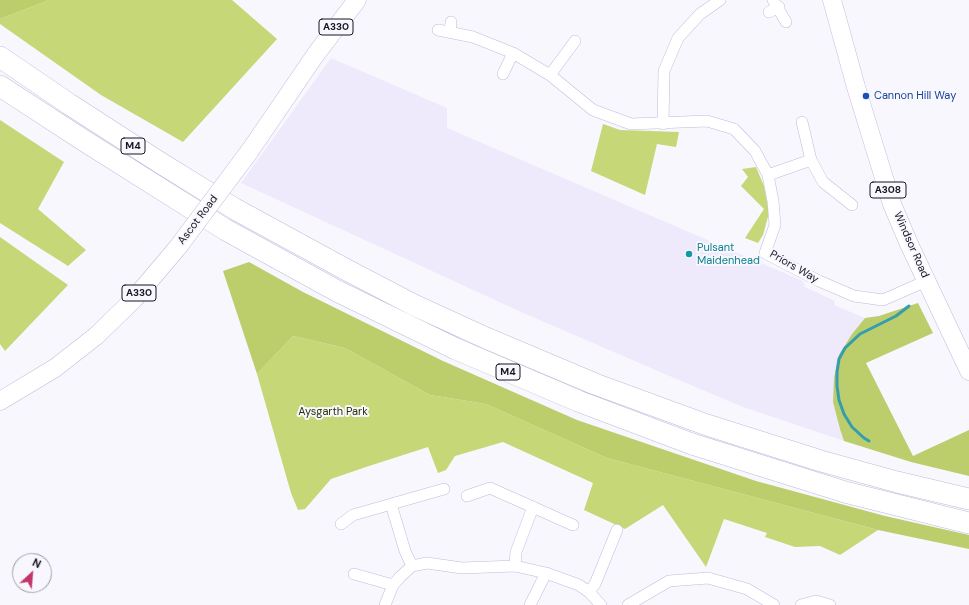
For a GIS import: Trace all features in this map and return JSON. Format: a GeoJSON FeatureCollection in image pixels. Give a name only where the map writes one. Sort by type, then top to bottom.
{"type":"FeatureCollection","features":[{"type":"Feature","properties":{"kind":"highway","name":"M4"},"geometry":{"type":"LineString","coordinates":[[0,57],[69,104],[172,170],[274,231],[380,288],[486,338],[595,384],[726,431],[844,467],[969,499]]}},
{"type":"Feature","properties":{"kind":"highway","name":"M4"},"geometry":{"type":"LineString","coordinates":[[0,63],[69,104]]}},
{"type":"Feature","properties":{"kind":"highway","name":"M4"},"geometry":{"type":"LineString","coordinates":[[0,86],[226,230],[337,291],[463,352],[578,401],[692,444],[845,492],[969,523]]}},
{"type":"Feature","properties":{"kind":"main road","name":"Ascot Road"},"geometry":{"type":"LineString","coordinates":[[0,401],[50,371],[96,336],[134,299],[178,247],[249,152],[319,49],[357,0]]}},
{"type":"Feature","properties":{"kind":"main road","name":"Windsor Road"},"geometry":{"type":"LineString","coordinates":[[832,0],[856,87],[892,204],[926,281],[969,371]]}},
{"type":"Feature","properties":{"kind":"street"},"geometry":{"type":"LineString","coordinates":[[663,124],[664,72],[678,38],[700,14],[720,0]]}},
{"type":"Feature","properties":{"kind":"street"},"geometry":{"type":"LineString","coordinates":[[774,6],[786,22]]}},
{"type":"Feature","properties":{"kind":"street","name":"Priors Way"},"geometry":{"type":"LineString","coordinates":[[438,30],[450,27],[513,53],[550,75],[593,110],[631,124],[663,124],[707,121],[734,129],[755,151],[768,175],[773,201],[775,226],[765,253],[819,281],[854,296],[883,300],[926,281]]}},
{"type":"Feature","properties":{"kind":"street"},"geometry":{"type":"LineString","coordinates":[[550,75],[574,41]]}},
{"type":"Feature","properties":{"kind":"street"},"geometry":{"type":"LineString","coordinates":[[503,74],[513,53]]}},
{"type":"Feature","properties":{"kind":"street"},"geometry":{"type":"LineString","coordinates":[[802,122],[811,160],[823,182],[852,205]]}},
{"type":"Feature","properties":{"kind":"street"},"geometry":{"type":"LineString","coordinates":[[768,175],[811,160]]}},
{"type":"Feature","properties":{"kind":"street"},"geometry":{"type":"LineString","coordinates":[[467,496],[490,488],[573,525]]}},
{"type":"Feature","properties":{"kind":"street"},"geometry":{"type":"LineString","coordinates":[[341,524],[353,515],[444,489]]}},
{"type":"Feature","properties":{"kind":"street"},"geometry":{"type":"LineString","coordinates":[[391,504],[405,551],[412,566]]}},
{"type":"Feature","properties":{"kind":"street"},"geometry":{"type":"LineString","coordinates":[[515,566],[516,552],[534,507]]}},
{"type":"Feature","properties":{"kind":"street"},"geometry":{"type":"LineString","coordinates":[[589,592],[594,584],[617,530]]}},
{"type":"Feature","properties":{"kind":"street"},"geometry":{"type":"LineString","coordinates":[[385,605],[393,584],[412,566],[427,564],[462,568],[515,566],[546,573],[579,585],[589,592],[601,605]]}},
{"type":"Feature","properties":{"kind":"street"},"geometry":{"type":"LineString","coordinates":[[530,605],[546,573]]}},
{"type":"Feature","properties":{"kind":"street"},"geometry":{"type":"LineString","coordinates":[[354,574],[393,584]]}},
{"type":"Feature","properties":{"kind":"street"},"geometry":{"type":"LineString","coordinates":[[628,605],[668,581],[708,578],[747,589],[774,605]]}},
{"type":"Feature","properties":{"kind":"street"},"geometry":{"type":"LineString","coordinates":[[801,605],[816,601],[830,605]]}},
{"type":"Feature","properties":{"kind":"shaded area"},"geometry":{"type":"Polygon","coordinates":[[[331,58],[447,108],[447,128],[803,281],[805,287],[835,301],[834,305],[865,318],[852,334],[833,402],[844,441],[743,407],[674,378],[521,312],[241,183],[331,58]]]}},
{"type":"Feature","properties":{"kind":"green space"},"geometry":{"type":"Polygon","coordinates":[[[0,0],[49,0],[0,19],[0,0]]]}},
{"type":"Feature","properties":{"kind":"green space"},"geometry":{"type":"Polygon","coordinates":[[[49,0],[232,0],[277,39],[183,142],[101,95],[0,24],[0,19],[49,0]]]}},
{"type":"Feature","properties":{"kind":"green space"},"geometry":{"type":"Polygon","coordinates":[[[0,120],[64,162],[38,209],[86,250],[68,266],[0,223],[0,120]]]}},
{"type":"Feature","properties":{"kind":"green space"},"geometry":{"type":"Polygon","coordinates":[[[603,124],[620,130],[679,132],[676,147],[657,144],[645,195],[591,171],[603,124]]]}},
{"type":"Feature","properties":{"kind":"green space"},"geometry":{"type":"Polygon","coordinates":[[[756,167],[764,186],[769,213],[763,235],[758,243],[745,238],[764,209],[741,186],[748,177],[742,169],[756,167]]]}},
{"type":"Feature","properties":{"kind":"green space"},"geometry":{"type":"Polygon","coordinates":[[[0,237],[68,285],[5,351],[0,344],[0,237]]]}},
{"type":"Feature","properties":{"kind":"green space"},"geometry":{"type":"Polygon","coordinates":[[[249,262],[303,292],[443,361],[577,420],[756,481],[885,516],[969,535],[969,549],[878,530],[607,458],[486,404],[430,395],[345,348],[293,336],[257,374],[223,271],[249,262]]]}},
{"type":"Feature","properties":{"kind":"green space"},"geometry":{"type":"Polygon","coordinates":[[[918,303],[933,333],[866,363],[913,456],[969,430],[969,476],[911,462],[844,441],[840,429],[833,402],[834,378],[839,355],[852,334],[865,318],[879,316],[918,303]]]}},
{"type":"Feature","properties":{"kind":"green space","name":"Aysgarth Park"},"geometry":{"type":"Polygon","coordinates":[[[293,336],[345,348],[430,395],[486,404],[607,458],[878,530],[840,555],[820,546],[795,547],[765,537],[767,533],[724,519],[706,567],[663,505],[625,529],[584,510],[593,483],[503,442],[455,456],[446,470],[438,473],[428,447],[366,467],[331,479],[305,509],[298,510],[291,493],[257,374],[293,336]]]}},
{"type":"Feature","properties":{"kind":"waterway"},"geometry":{"type":"LineString","coordinates":[[869,441],[852,427],[844,414],[839,400],[837,386],[839,359],[845,348],[860,334],[896,316],[909,306]]}},
{"type":"Feature","properties":{"kind":"place","name":"Cannon Hill Way"},"geometry":{"type":"Point","coordinates":[866,96]}},
{"type":"Feature","properties":{"kind":"place","name":"Pulsant Maidenhead"},"geometry":{"type":"Point","coordinates":[689,254]}}]}
